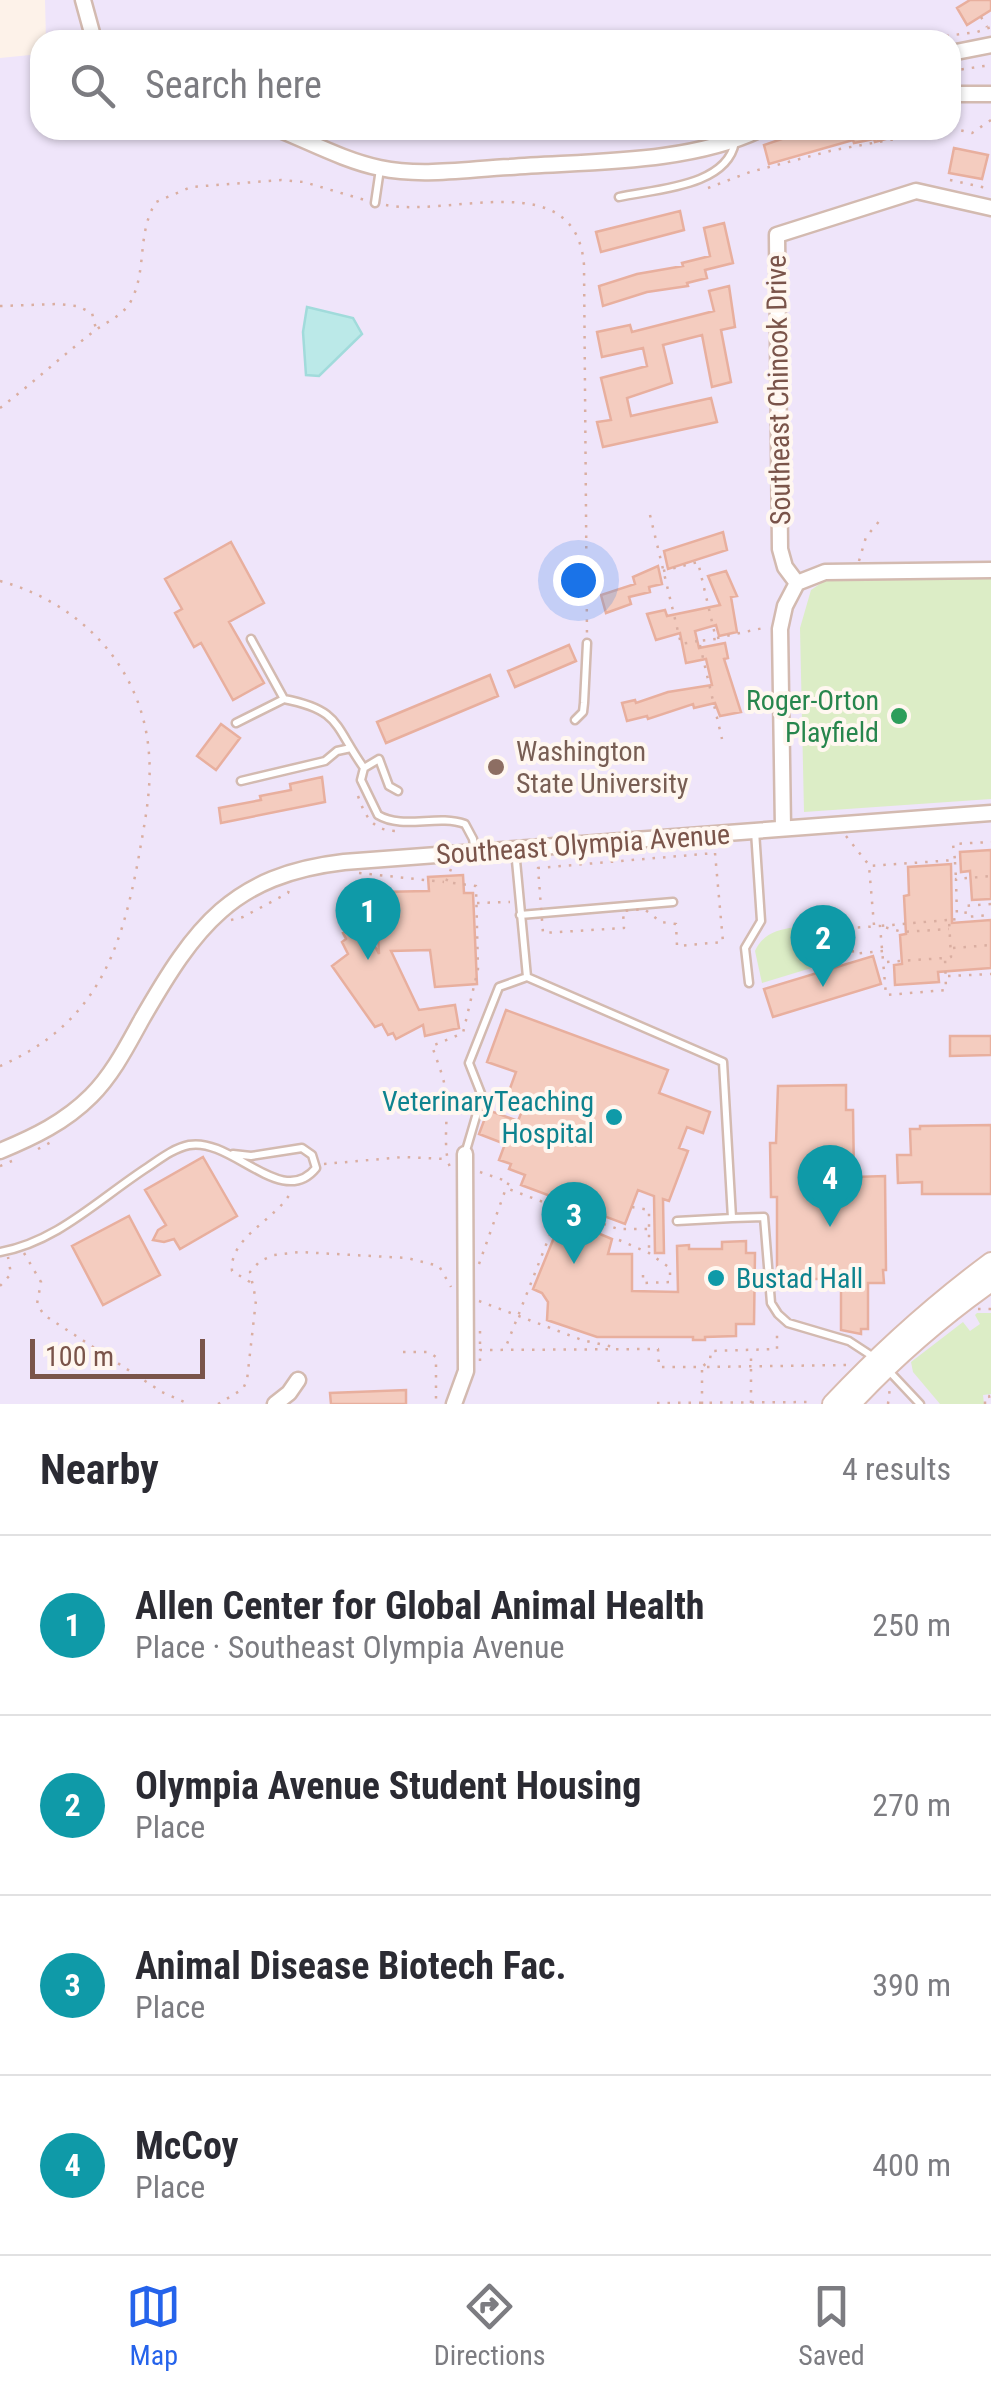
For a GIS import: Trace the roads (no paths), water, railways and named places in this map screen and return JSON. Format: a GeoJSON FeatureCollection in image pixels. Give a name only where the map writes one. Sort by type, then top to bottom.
{"type":"FeatureCollection","features":[{"type":"Feature","properties":{"kind":"main road"},"geometry":{"type":"LineString","coordinates":[[823,1403],[884,1374],[934,1305],[991,1262]]}},
{"type":"Feature","properties":{"kind":"main road"},"geometry":{"type":"LineString","coordinates":[[851,1404],[931,1327],[991,1282]]}},
{"type":"Feature","properties":{"kind":"street"},"geometry":{"type":"LineString","coordinates":[[83,0],[91,30]]}},
{"type":"Feature","properties":{"kind":"street"},"geometry":{"type":"LineString","coordinates":[[961,51],[991,46]]}},
{"type":"Feature","properties":{"kind":"street"},"geometry":{"type":"LineString","coordinates":[[961,94],[991,94]]}},
{"type":"Feature","properties":{"kind":"street"},"geometry":{"type":"LineString","coordinates":[[306,140],[380,168],[425,172],[598,161],[680,152],[736,140]]}},
{"type":"Feature","properties":{"kind":"street","name":"Southeast Chinook Drive"},"geometry":{"type":"LineString","coordinates":[[797,583],[785,567],[780,550],[777,236],[916,190],[991,208]]}},
{"type":"Feature","properties":{"kind":"street"},"geometry":{"type":"LineString","coordinates":[[782,828],[782,619],[797,583],[817,573],[991,570]]}},
{"type":"Feature","properties":{"kind":"street","name":"Southeast Olympia Avenue"},"geometry":{"type":"LineString","coordinates":[[0,1151],[51,1128],[92,1095],[118,1062],[194,936],[244,893],[268,880],[310,866],[991,813]]}},
{"type":"Feature","properties":{"kind":"street"},"geometry":{"type":"LineString","coordinates":[[454,1404],[466,1372],[472,1301],[464,1154]]}},
{"type":"Feature","properties":{"kind":"street"},"geometry":{"type":"LineString","coordinates":[[274,1404],[298,1380]]}},
{"type":"Feature","properties":{"kind":"lane"},"geometry":{"type":"LineString","coordinates":[[618,198],[706,177],[733,154],[736,140]]}},
{"type":"Feature","properties":{"kind":"lane"},"geometry":{"type":"LineString","coordinates":[[375,202],[380,168]]}},
{"type":"Feature","properties":{"kind":"lane"},"geometry":{"type":"LineString","coordinates":[[250,639],[284,699]]}},
{"type":"Feature","properties":{"kind":"lane"},"geometry":{"type":"LineString","coordinates":[[574,720],[584,704],[587,643]]}},
{"type":"Feature","properties":{"kind":"lane"},"geometry":{"type":"LineString","coordinates":[[236,724],[284,699],[326,712],[340,726],[364,768],[362,780],[378,814],[395,821],[450,820],[465,824],[474,839],[475,852]]}},
{"type":"Feature","properties":{"kind":"lane"},"geometry":{"type":"LineString","coordinates":[[241,782],[325,762],[338,751],[351,748]]}},
{"type":"Feature","properties":{"kind":"lane"},"geometry":{"type":"LineString","coordinates":[[364,768],[380,760],[389,786],[398,791]]}},
{"type":"Feature","properties":{"kind":"lane"},"geometry":{"type":"LineString","coordinates":[[748,983],[745,948],[762,922],[755,830]]}},
{"type":"Feature","properties":{"kind":"lane"},"geometry":{"type":"LineString","coordinates":[[515,849],[527,977]]}},
{"type":"Feature","properties":{"kind":"lane"},"geometry":{"type":"LineString","coordinates":[[520,915],[673,902]]}},
{"type":"Feature","properties":{"kind":"lane"},"geometry":{"type":"LineString","coordinates":[[464,1154],[482,1096],[469,1063],[499,987],[527,977],[723,1062],[732,1218]]}},
{"type":"Feature","properties":{"kind":"lane"},"geometry":{"type":"LineString","coordinates":[[3,1251],[45,1238],[182,1147],[202,1144],[251,1156],[302,1148],[312,1155],[316,1166],[313,1173],[294,1181],[275,1180],[232,1154]]}},
{"type":"Feature","properties":{"kind":"lane"},"geometry":{"type":"LineString","coordinates":[[677,1221],[764,1217],[771,1303],[778,1314],[788,1323],[849,1341],[920,1404]]}},
{"type":"Feature","properties":{"kind":"water"},"geometry":{"type":"Polygon","coordinates":[[[307,307],[353,318],[362,334],[319,376],[306,375],[303,332],[307,307]]]}},
{"type":"Feature","properties":{"kind":"place","name":"Roger-Orton Playfield"},"geometry":{"type":"Point","coordinates":[899,716]}},
{"type":"Feature","properties":{"kind":"place","name":"Washington State University"},"geometry":{"type":"Point","coordinates":[496,767]}},
{"type":"Feature","properties":{"kind":"place","name":"Allen Center for Global Animal Health"},"geometry":{"type":"Point","coordinates":[368,960]}},
{"type":"Feature","properties":{"kind":"place","name":"Olympia Avenue Student Housing"},"geometry":{"type":"Point","coordinates":[823,987]}},
{"type":"Feature","properties":{"kind":"place","name":"VeterinaryTeaching Hospital"},"geometry":{"type":"Point","coordinates":[614,1117]}},
{"type":"Feature","properties":{"kind":"place","name":"McCoy"},"geometry":{"type":"Point","coordinates":[830,1227]}},
{"type":"Feature","properties":{"kind":"place","name":"Animal Disease Biotech Fac."},"geometry":{"type":"Point","coordinates":[574,1264]}},
{"type":"Feature","properties":{"kind":"place","name":"Bustad Hall"},"geometry":{"type":"Point","coordinates":[716,1278]}}]}
